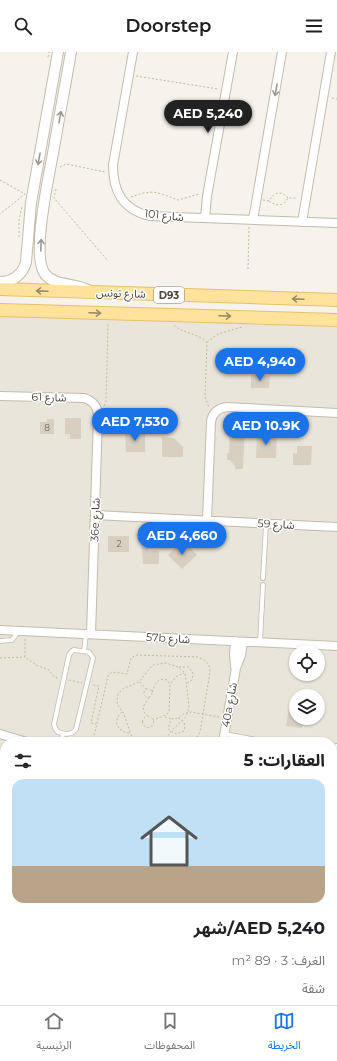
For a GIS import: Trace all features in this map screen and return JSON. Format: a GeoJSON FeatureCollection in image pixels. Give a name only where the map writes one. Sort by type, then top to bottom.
{"type":"FeatureCollection","features":[{"type":"Feature","properties":{"kind":"main road","name":"شارع تونس"},"geometry":{"type":"LineString","coordinates":[[0,289],[337,300]]}},
{"type":"Feature","properties":{"kind":"main road","name":"شارع تونس"},"geometry":{"type":"LineString","coordinates":[[0,310],[337,320]]}},
{"type":"Feature","properties":{"kind":"street"},"geometry":{"type":"LineString","coordinates":[[0,282],[9,281],[19,275],[26,262],[31,203],[58,52]]}},
{"type":"Feature","properties":{"kind":"street"},"geometry":{"type":"LineString","coordinates":[[71,52],[45,200],[40,245],[41,259],[44,272],[53,281],[61,284],[76,285],[92,292]]}},
{"type":"Feature","properties":{"kind":"street"},"geometry":{"type":"LineString","coordinates":[[123,201],[117,190],[113,174],[113,165],[133,52]]}},
{"type":"Feature","properties":{"kind":"street"},"geometry":{"type":"LineString","coordinates":[[205,218],[207,196],[233,52]]}},
{"type":"Feature","properties":{"kind":"street"},"geometry":{"type":"LineString","coordinates":[[251,220],[257,200],[282,52]]}},
{"type":"Feature","properties":{"kind":"street"},"geometry":{"type":"LineString","coordinates":[[302,222],[331,52]]}},
{"type":"Feature","properties":{"kind":"street","name":"شارع 101"},"geometry":{"type":"LineString","coordinates":[[123,201],[132,209],[149,216],[337,223]]}},
{"type":"Feature","properties":{"kind":"street","name":"شارع 61"},"geometry":{"type":"LineString","coordinates":[[0,396],[84,398],[91,401],[96,406]]}},
{"type":"Feature","properties":{"kind":"street","name":"36e شارع"},"geometry":{"type":"LineString","coordinates":[[88,634],[95,515],[98,416],[96,406]]}},
{"type":"Feature","properties":{"kind":"street"},"geometry":{"type":"LineString","coordinates":[[207,520],[210,422],[217,410],[227,407],[337,413]]}},
{"type":"Feature","properties":{"kind":"street","name":"شارع 59"},"geometry":{"type":"LineString","coordinates":[[95,515],[337,527]]}},
{"type":"Feature","properties":{"kind":"street","name":"57b شارع"},"geometry":{"type":"LineString","coordinates":[[0,630],[337,646]]}},
{"type":"Feature","properties":{"kind":"street","name":"40a شارع"},"geometry":{"type":"LineString","coordinates":[[235,641],[234,654],[236,668]]}},
{"type":"Feature","properties":{"kind":"street","name":"40a شارع"},"geometry":{"type":"LineString","coordinates":[[224,737],[236,668],[241,655],[243,642]]}},
{"type":"Feature","properties":{"kind":"street"},"geometry":{"type":"LineString","coordinates":[[0,734],[10,737]]}},
{"type":"Feature","properties":{"kind":"lane"},"geometry":{"type":"LineString","coordinates":[[263,578],[266,523]]}},
{"type":"Feature","properties":{"kind":"lane"},"geometry":{"type":"LineString","coordinates":[[260,643],[263,585]]}},
{"type":"Feature","properties":{"kind":"lane"},"geometry":{"type":"LineString","coordinates":[[0,641],[12,640],[19,631]]}},
{"type":"Feature","properties":{"kind":"lane"},"geometry":{"type":"LineString","coordinates":[[84,651],[88,634]]}},
{"type":"Feature","properties":{"kind":"lane"},"geometry":{"type":"LineString","coordinates":[[74,650],[84,651],[90,653],[92,660],[76,729],[72,733],[63,734],[56,730],[54,724],[69,655],[74,650]]}},
{"type":"Feature","properties":{"kind":"path"},"geometry":{"type":"LineString","coordinates":[[129,75],[226,90]]}},
{"type":"Feature","properties":{"kind":"path"},"geometry":{"type":"LineString","coordinates":[[58,170],[61,166],[66,164],[113,174]]}},
{"type":"Feature","properties":{"kind":"path"},"geometry":{"type":"LineString","coordinates":[[0,180],[24,194],[0,214]]}},
{"type":"Feature","properties":{"kind":"path"},"geometry":{"type":"LineString","coordinates":[[56,185],[54,198],[108,261]]}},
{"type":"Feature","properties":{"kind":"path"},"geometry":{"type":"LineString","coordinates":[[123,201],[148,192],[162,194],[178,200],[197,194],[207,196]]}},
{"type":"Feature","properties":{"kind":"path"},"geometry":{"type":"LineString","coordinates":[[268,200],[278,192],[284,194],[288,198],[306,199]]}},
{"type":"Feature","properties":{"kind":"path"},"geometry":{"type":"LineString","coordinates":[[257,200],[268,200],[273,204],[279,205],[284,203],[288,198]]}},
{"type":"Feature","properties":{"kind":"path"},"geometry":{"type":"LineString","coordinates":[[248,269],[251,220]]}},
{"type":"Feature","properties":{"kind":"path"},"geometry":{"type":"LineString","coordinates":[[98,416],[106,401],[108,313]]}},
{"type":"Feature","properties":{"kind":"path"},"geometry":{"type":"LineString","coordinates":[[171,315],[173,322],[177,327],[207,343]]}},
{"type":"Feature","properties":{"kind":"path"},"geometry":{"type":"LineString","coordinates":[[213,415],[205,396],[207,343],[218,334],[244,326],[253,317]]}},
{"type":"Feature","properties":{"kind":"path"},"geometry":{"type":"LineString","coordinates":[[94,737],[108,676],[112,672],[127,674],[131,658],[134,655],[198,657],[206,661],[210,668],[210,672],[200,732],[197,737]]}},
{"type":"Feature","properties":{"kind":"path"},"geometry":{"type":"LineString","coordinates":[[0,658],[25,657]]}},
{"type":"Feature","properties":{"kind":"path"},"geometry":{"type":"LineString","coordinates":[[132,737],[117,704],[118,694],[124,688],[139,682],[147,670],[153,665],[166,663],[178,667],[189,667],[194,672],[192,680],[186,685]]}},
{"type":"Feature","properties":{"kind":"path"},"geometry":{"type":"LineString","coordinates":[[168,737],[183,720],[188,712],[189,702],[184,672],[178,667]]}},
{"type":"Feature","properties":{"kind":"path"},"geometry":{"type":"LineString","coordinates":[[153,720],[168,714],[170,710],[170,684],[177,676],[184,672]]}},
{"type":"Feature","properties":{"kind":"path"},"geometry":{"type":"LineString","coordinates":[[153,720],[144,712],[144,703],[151,696],[156,682],[161,679],[167,680],[170,684]]}},
{"type":"Feature","properties":{"kind":"path"},"geometry":{"type":"LineString","coordinates":[[139,682],[146,690],[150,689],[152,692]]}},
{"type":"Feature","properties":{"kind":"path"},"geometry":{"type":"LineString","coordinates":[[146,690],[144,694],[147,697],[150,697]]}},
{"type":"Feature","properties":{"kind":"path"},"geometry":{"type":"LineString","coordinates":[[122,712],[116,720],[118,727],[123,732],[130,732]]}},
{"type":"Feature","properties":{"kind":"path"},"geometry":{"type":"LineString","coordinates":[[164,716],[172,719],[178,718],[188,712],[227,719]]}},
{"type":"Feature","properties":{"kind":"path"},"geometry":{"type":"LineString","coordinates":[[148,716],[143,719],[144,725],[148,727],[152,726],[153,720]]}},
{"type":"Feature","properties":{"kind":"path"},"geometry":{"type":"LineString","coordinates":[[172,719],[168,727],[171,732],[179,734],[184,731],[185,726],[183,720],[178,718]]}},
{"type":"Feature","properties":{"kind":"shaded area"},"geometry":{"type":"Polygon","coordinates":[[[0,315],[337,326],[337,737],[0,737],[0,315]]]}},
{"type":"Feature","properties":{"kind":"building"},"geometry":{"type":"Polygon","coordinates":[[[251,375],[270,376],[269,388],[251,388],[251,375]]]}},
{"type":"Feature","properties":{"kind":"building"},"geometry":{"type":"Polygon","coordinates":[[[65,418],[81,418],[81,439],[70,439],[70,434],[65,434],[65,418]]]}},
{"type":"Feature","properties":{"kind":"building"},"geometry":{"type":"Polygon","coordinates":[[[47,419],[54,419],[54,434],[40,434],[40,422],[47,422],[47,419]]]}},
{"type":"Feature","properties":{"kind":"building"},"geometry":{"type":"Polygon","coordinates":[[[235,426],[245,427],[243,469],[235,469],[235,466],[230,460],[227,460],[227,453],[229,453],[230,431],[235,431],[235,426]]]}},
{"type":"Feature","properties":{"kind":"building"},"geometry":{"type":"Polygon","coordinates":[[[125,433],[145,433],[145,452],[126,452],[125,433]]]}},
{"type":"Feature","properties":{"kind":"building"},"geometry":{"type":"Polygon","coordinates":[[[257,434],[277,434],[276,458],[256,458],[257,434]]]}},
{"type":"Feature","properties":{"kind":"building"},"geometry":{"type":"Polygon","coordinates":[[[162,437],[174,438],[183,447],[183,457],[162,457],[162,437]]]}},
{"type":"Feature","properties":{"kind":"building"},"geometry":{"type":"Polygon","coordinates":[[[297,446],[312,446],[311,465],[293,465],[293,453],[297,454],[297,446]]]}},
{"type":"Feature","properties":{"kind":"building"},"geometry":{"type":"Polygon","coordinates":[[[108,536],[129,536],[129,552],[108,552],[108,536]]]}},
{"type":"Feature","properties":{"kind":"building"},"geometry":{"type":"Polygon","coordinates":[[[142,547],[148,547],[148,551],[159,551],[159,564],[143,564],[142,547]]]}},
{"type":"Feature","properties":{"kind":"building"},"geometry":{"type":"Polygon","coordinates":[[[176,547],[189,547],[197,555],[182,569],[168,555],[176,547]]]}},
{"type":"Feature","properties":{"kind":"building"},"geometry":{"type":"Polygon","coordinates":[[[289,708],[289,725],[303,725],[302,728],[286,726],[289,708]]]}}]}
